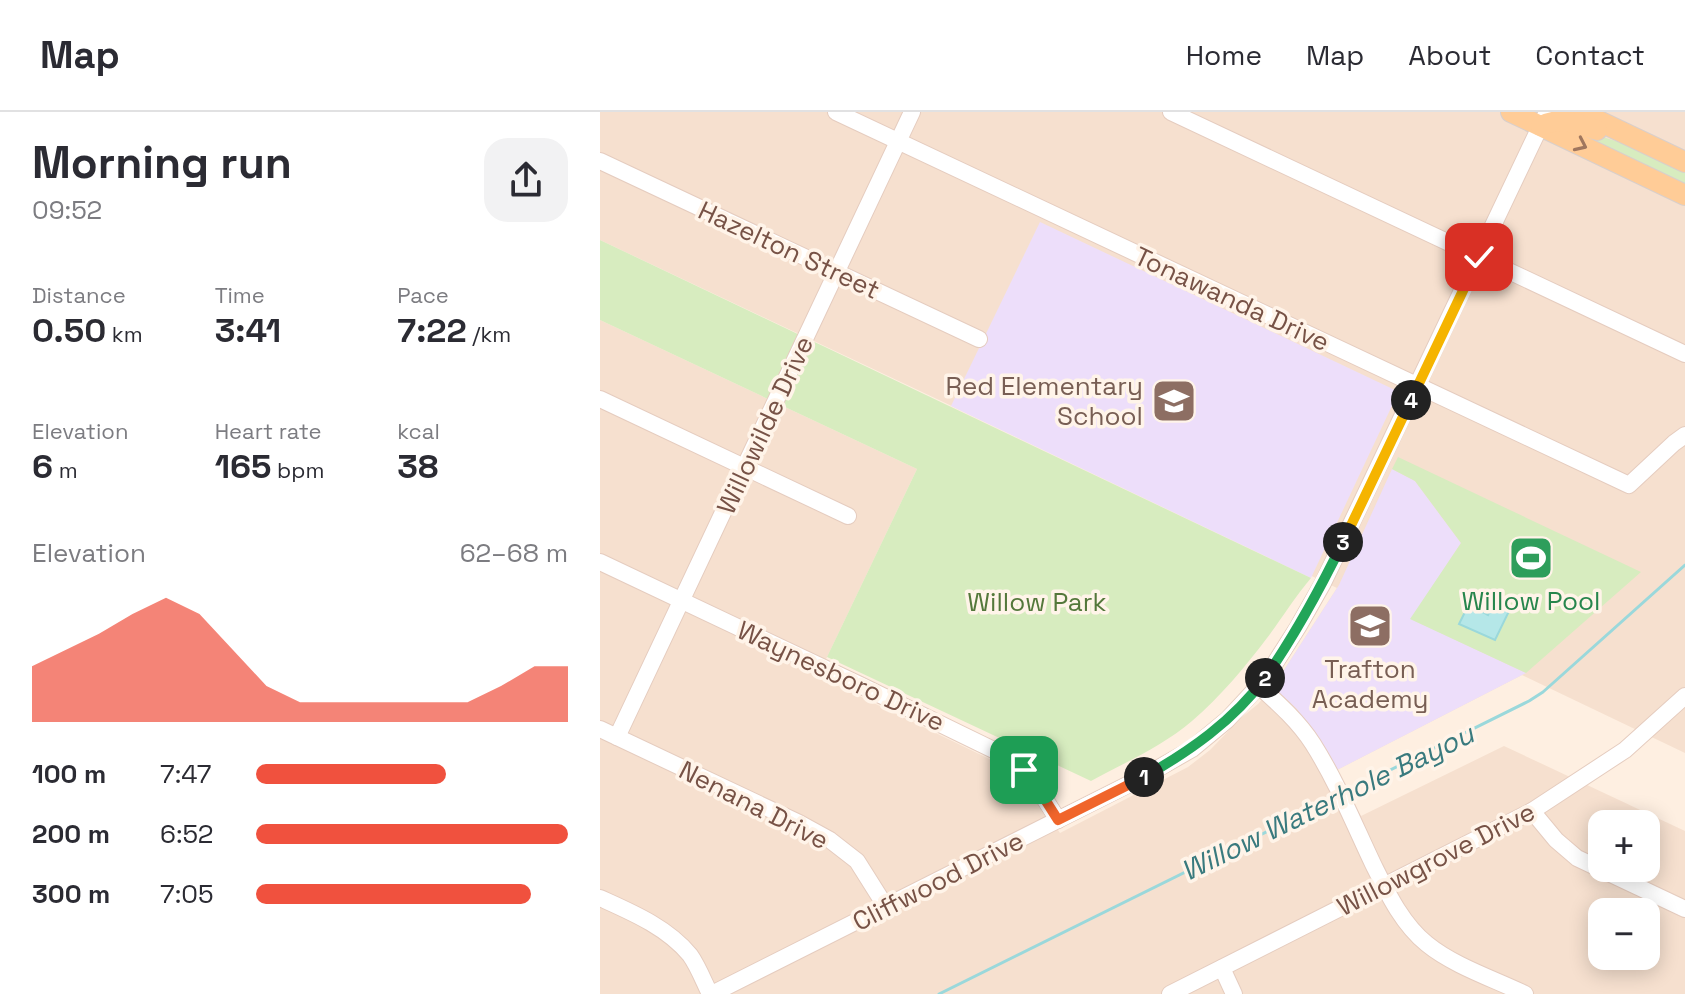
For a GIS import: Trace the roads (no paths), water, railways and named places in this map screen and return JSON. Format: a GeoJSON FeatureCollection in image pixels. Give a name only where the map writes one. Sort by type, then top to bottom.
{"type":"FeatureCollection","features":[{"type":"Feature","properties":{"kind":"main road"},"geometry":{"type":"LineString","coordinates":[[1511,112],[1551,121],[1562,120],[1643,142]]}},
{"type":"Feature","properties":{"kind":"main road"},"geometry":{"type":"LineString","coordinates":[[1580,112],[1685,162]]}},
{"type":"Feature","properties":{"kind":"main road"},"geometry":{"type":"LineString","coordinates":[[1544,119],[1685,195]]}},
{"type":"Feature","properties":{"kind":"street","name":"Tonawanda Drive"},"geometry":{"type":"LineString","coordinates":[[836,112],[1629,485],[1685,435]]}},
{"type":"Feature","properties":{"kind":"street","name":"Willowilde Drive"},"geometry":{"type":"LineString","coordinates":[[617,737],[912,112]]}},
{"type":"Feature","properties":{"kind":"street"},"geometry":{"type":"LineString","coordinates":[[1171,112],[1685,354]]}},
{"type":"Feature","properties":{"kind":"street","name":"Cliffwood Drive"},"geometry":{"type":"LineString","coordinates":[[711,994],[1143,777],[1192,749],[1227,720],[1278,660],[1323,583],[1544,119]]}},
{"type":"Feature","properties":{"kind":"street","name":"Hazelton Street"},"geometry":{"type":"LineString","coordinates":[[600,161],[979,339]]}},
{"type":"Feature","properties":{"kind":"street"},"geometry":{"type":"LineString","coordinates":[[600,399],[848,516]]}},
{"type":"Feature","properties":{"kind":"street","name":"Waynesboro Drive"},"geometry":{"type":"LineString","coordinates":[[600,562],[1008,757],[1032,780],[1058,820]]}},
{"type":"Feature","properties":{"kind":"street"},"geometry":{"type":"LineString","coordinates":[[1259,686],[1312,741],[1384,886],[1404,919],[1427,944],[1452,960],[1525,994]]}},
{"type":"Feature","properties":{"kind":"street","name":"Willowgrove Drive"},"geometry":{"type":"LineString","coordinates":[[1170,994],[1532,811],[1625,750],[1685,696]]}},
{"type":"Feature","properties":{"kind":"street","name":"Nenana Drive"},"geometry":{"type":"LineString","coordinates":[[600,729],[830,840],[857,861],[886,907]]}},
{"type":"Feature","properties":{"kind":"street"},"geometry":{"type":"LineString","coordinates":[[1532,811],[1556,840],[1577,858],[1685,909]]}},
{"type":"Feature","properties":{"kind":"street"},"geometry":{"type":"LineString","coordinates":[[600,898],[643,918],[670,935],[690,956],[711,994]]}},
{"type":"Feature","properties":{"kind":"street"},"geometry":{"type":"LineString","coordinates":[[1222,968],[1234,994]]}},
{"type":"Feature","properties":{"kind":"water"},"geometry":{"type":"Polygon","coordinates":[[[1495,600],[1511,607],[1495,640],[1459,624],[1469,604],[1488,615],[1495,600]]]}},
{"type":"Feature","properties":{"kind":"waterway","name":"Willow Waterhole Bayou"},"geometry":{"type":"LineString","coordinates":[[1346,792],[1543,692],[1685,565]]}},
{"type":"Feature","properties":{"kind":"waterway","name":"Willow Waterhole Bayou"},"geometry":{"type":"LineString","coordinates":[[939,994],[1335,798]]}},
{"type":"Feature","properties":{"kind":"place","name":"Red Elementary School"},"geometry":{"type":"Point","coordinates":[1174,401]}},
{"type":"Feature","properties":{"kind":"place","name":"Willow Pool"},"geometry":{"type":"Point","coordinates":[1531,558]}},
{"type":"Feature","properties":{"kind":"place","name":"Trafton Academy"},"geometry":{"type":"Point","coordinates":[1370,626]}},
{"type":"Feature","properties":{"kind":"park label","name":"Willow Park"},"geometry":{"type":"Point","coordinates":[1037,602]}}]}
